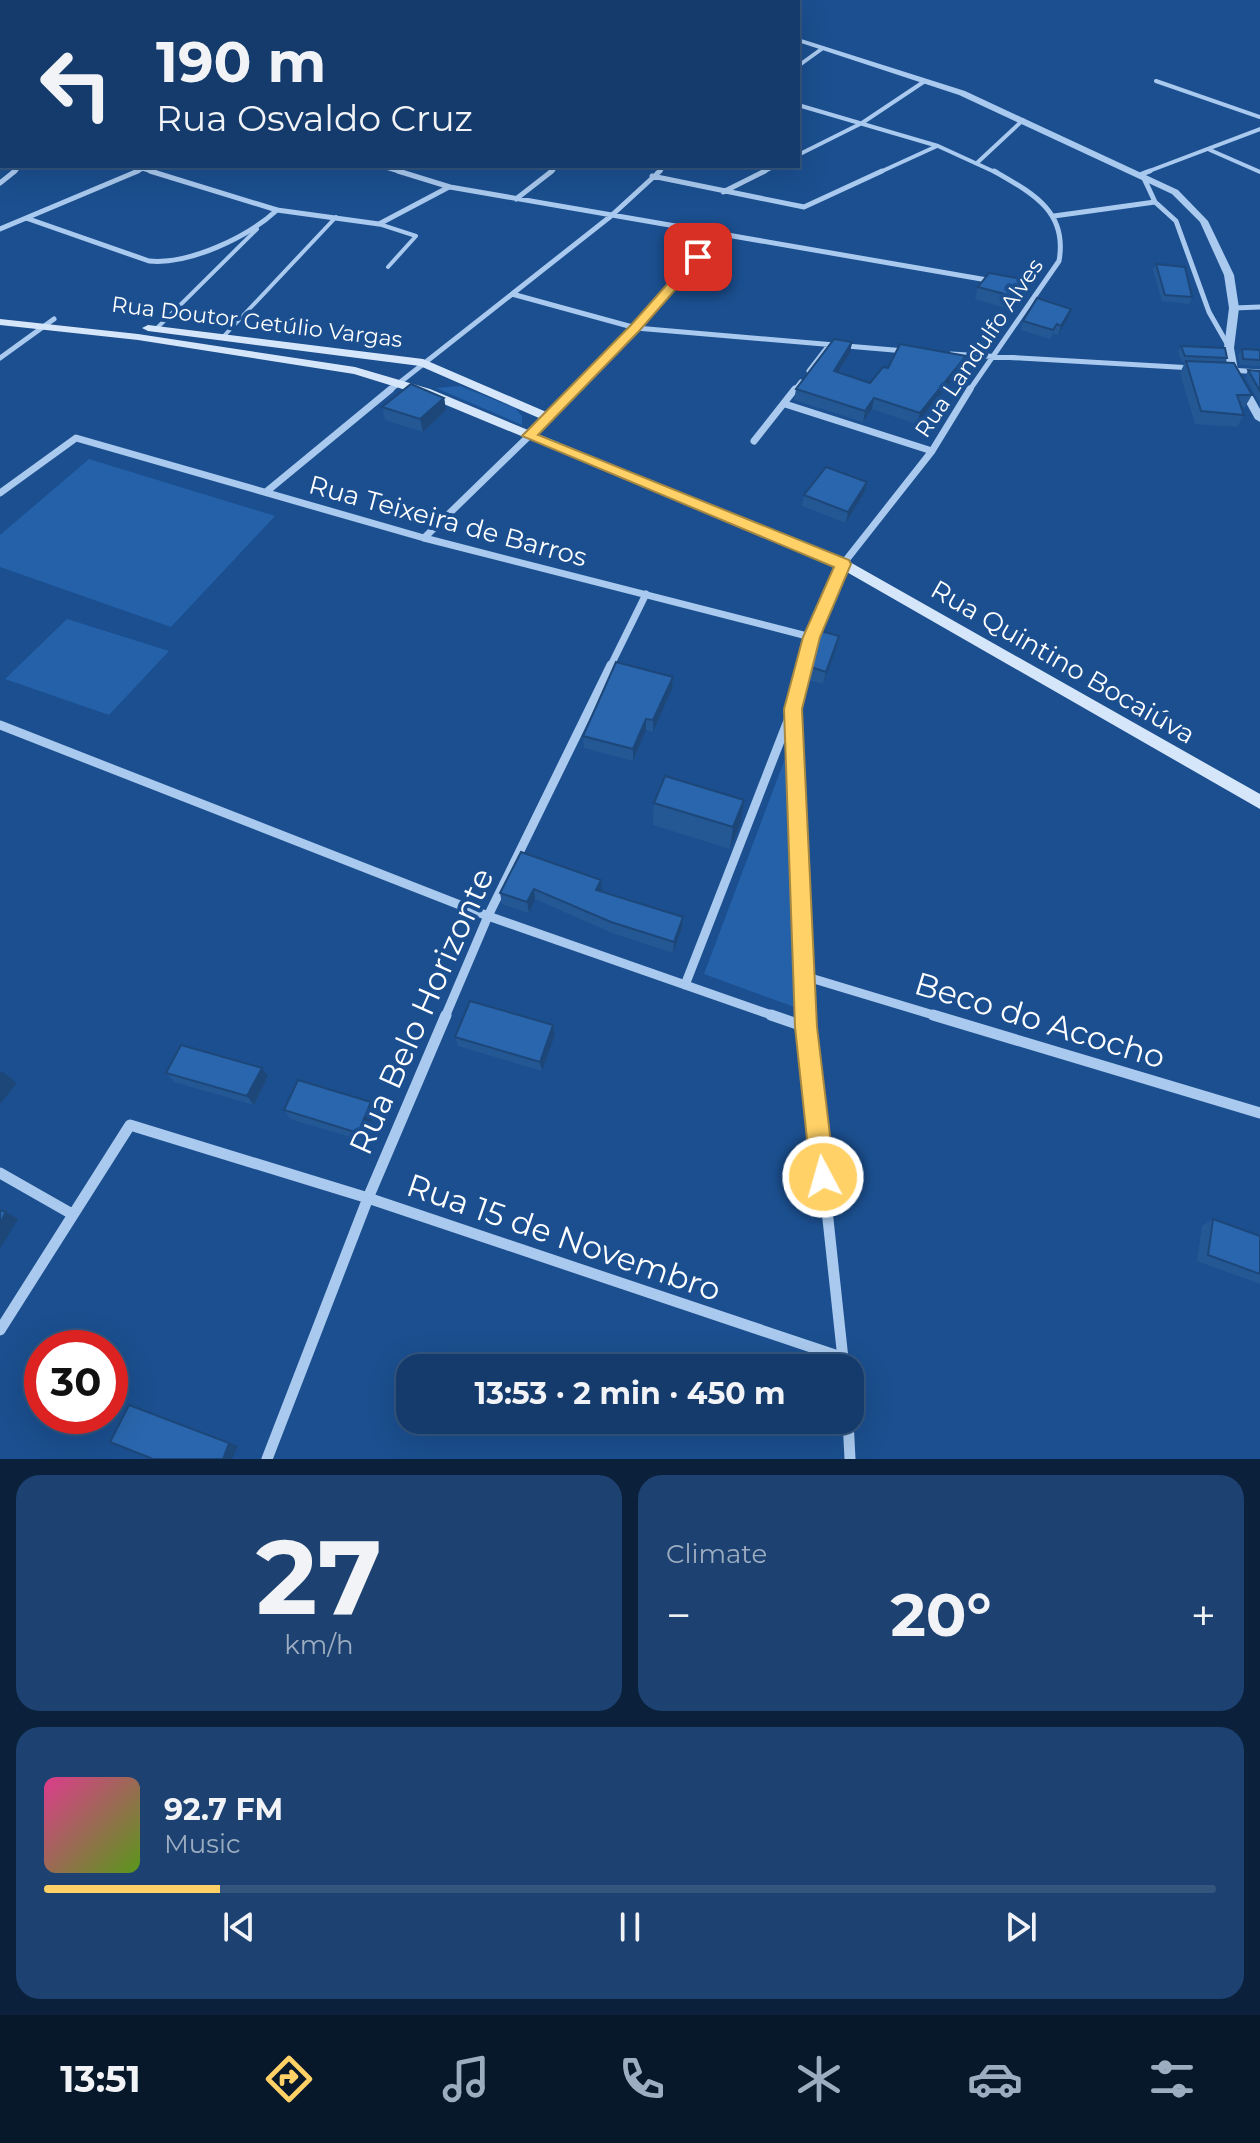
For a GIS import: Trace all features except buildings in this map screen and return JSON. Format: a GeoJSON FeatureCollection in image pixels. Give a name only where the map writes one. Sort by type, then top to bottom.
{"type":"FeatureCollection","features":[{"type":"Feature","properties":{"kind":"main road","name":"Rua Doutor Getúlio Vargas"},"geometry":{"type":"LineString","coordinates":[[0,316],[355,371],[399,382],[524,433]]}},
{"type":"Feature","properties":{"kind":"main road","name":"Rua Doutor Getúlio Vargas"},"geometry":{"type":"LineString","coordinates":[[0,322],[156,329],[423,363],[542,415]]}},
{"type":"Feature","properties":{"kind":"main road"},"geometry":{"type":"LineString","coordinates":[[426,392],[448,375]]}},
{"type":"Feature","properties":{"kind":"main road"},"geometry":{"type":"LineString","coordinates":[[524,433],[542,415]]}},
{"type":"Feature","properties":{"kind":"main road","name":"Rua Quintino Bocaiúva"},"geometry":{"type":"LineString","coordinates":[[524,433],[843,564],[1260,802]]}},
{"type":"Feature","properties":{"kind":"street"},"geometry":{"type":"LineString","coordinates":[[800,41],[962,93],[1142,174],[1175,192],[1204,221],[1229,275],[1234,308],[1229,348],[1233,370],[1260,419]]}},
{"type":"Feature","properties":{"kind":"street"},"geometry":{"type":"LineString","coordinates":[[800,65],[823,48]]}},
{"type":"Feature","properties":{"kind":"street"},"geometry":{"type":"LineString","coordinates":[[800,154],[862,123],[925,81]]}},
{"type":"Feature","properties":{"kind":"street"},"geometry":{"type":"LineString","coordinates":[[1156,81],[1260,117]]}},
{"type":"Feature","properties":{"kind":"street"},"geometry":{"type":"LineString","coordinates":[[800,106],[938,146],[978,162],[1027,190],[1054,216],[1155,202]]}},
{"type":"Feature","properties":{"kind":"street"},"geometry":{"type":"LineString","coordinates":[[978,162],[1023,120]]}},
{"type":"Feature","properties":{"kind":"street"},"geometry":{"type":"LineString","coordinates":[[1142,174],[1260,129]]}},
{"type":"Feature","properties":{"kind":"street"},"geometry":{"type":"LineString","coordinates":[[652,176],[804,207],[938,146]]}},
{"type":"Feature","properties":{"kind":"street"},"geometry":{"type":"LineString","coordinates":[[1210,150],[1260,172]]}},
{"type":"Feature","properties":{"kind":"street"},"geometry":{"type":"LineString","coordinates":[[0,183],[19,168]]}},
{"type":"Feature","properties":{"kind":"street"},"geometry":{"type":"LineString","coordinates":[[0,229],[146,168],[277,210],[379,224],[450,187]]}},
{"type":"Feature","properties":{"kind":"street"},"geometry":{"type":"LineString","coordinates":[[388,168],[450,187],[994,281]]}},
{"type":"Feature","properties":{"kind":"street"},"geometry":{"type":"LineString","coordinates":[[516,199],[555,168]]}},
{"type":"Feature","properties":{"kind":"street"},"geometry":{"type":"LineString","coordinates":[[266,492],[399,382],[611,216],[662,168]]}},
{"type":"Feature","properties":{"kind":"street"},"geometry":{"type":"LineString","coordinates":[[723,192],[771,168]]}},
{"type":"Feature","properties":{"kind":"street"},"geometry":{"type":"LineString","coordinates":[[1142,174],[1155,202],[1176,221],[1209,312],[1229,348]]}},
{"type":"Feature","properties":{"kind":"street"},"geometry":{"type":"LineString","coordinates":[[26,218],[158,263],[184,259],[257,229],[277,210]]}},
{"type":"Feature","properties":{"kind":"street","name":"Rua Landulfo Alves"},"geometry":{"type":"LineString","coordinates":[[793,709],[811,637],[843,564],[932,451],[990,357],[1059,261],[1063,239],[1054,216]]}},
{"type":"Feature","properties":{"kind":"street"},"geometry":{"type":"LineString","coordinates":[[542,415],[636,328],[718,233]]}},
{"type":"Feature","properties":{"kind":"street"},"geometry":{"type":"LineString","coordinates":[[1025,287],[1040,289]]}},
{"type":"Feature","properties":{"kind":"street"},"geometry":{"type":"LineString","coordinates":[[512,294],[636,328],[917,352]]}},
{"type":"Feature","properties":{"kind":"street"},"geometry":{"type":"LineString","coordinates":[[1234,308],[1260,307]]}},
{"type":"Feature","properties":{"kind":"street"},"geometry":{"type":"LineString","coordinates":[[0,358],[50,322]]}},
{"type":"Feature","properties":{"kind":"street"},"geometry":{"type":"LineString","coordinates":[[754,441],[829,345]]}},
{"type":"Feature","properties":{"kind":"street"},"geometry":{"type":"LineString","coordinates":[[946,354],[1202,368]]}},
{"type":"Feature","properties":{"kind":"street"},"geometry":{"type":"LineString","coordinates":[[1217,369],[1260,372]]}},
{"type":"Feature","properties":{"kind":"street"},"geometry":{"type":"LineString","coordinates":[[785,404],[932,451]]}},
{"type":"Feature","properties":{"kind":"street"},"geometry":{"type":"LineString","coordinates":[[424,538],[524,433]]}},
{"type":"Feature","properties":{"kind":"street","name":"Rua Teixeira de Barros"},"geometry":{"type":"LineString","coordinates":[[0,493],[76,438],[424,538],[811,637]]}},
{"type":"Feature","properties":{"kind":"street","name":"Rua Belo Horizonte"},"geometry":{"type":"LineString","coordinates":[[267,1459],[368,1198],[488,916],[646,594]]}},
{"type":"Feature","properties":{"kind":"street"},"geometry":{"type":"LineString","coordinates":[[685,985],[793,709]]}},
{"type":"Feature","properties":{"kind":"street"},"geometry":{"type":"LineString","coordinates":[[793,709],[806,1027],[843,1354]]}},
{"type":"Feature","properties":{"kind":"street"},"geometry":{"type":"LineString","coordinates":[[0,725],[488,916],[806,1027]]}},
{"type":"Feature","properties":{"kind":"street","name":"Beco do Acocho"},"geometry":{"type":"LineString","coordinates":[[804,976],[1260,1113]]}},
{"type":"Feature","properties":{"kind":"street","name":"Rua 15 de Novembro"},"geometry":{"type":"LineString","coordinates":[[72,1214],[130,1125],[368,1198],[818,1354]]}},
{"type":"Feature","properties":{"kind":"street"},"geometry":{"type":"LineString","coordinates":[[0,1173],[72,1214],[0,1330]]}},
{"type":"Feature","properties":{"kind":"street"},"geometry":{"type":"LineString","coordinates":[[849,1434],[850,1459]]}},
{"type":"Feature","properties":{"kind":"lane"},"geometry":{"type":"LineString","coordinates":[[223,337],[336,217]]}},
{"type":"Feature","properties":{"kind":"lane"},"geometry":{"type":"LineString","coordinates":[[379,224],[416,236],[388,267]]}},
{"type":"Feature","properties":{"kind":"lane"},"geometry":{"type":"LineString","coordinates":[[156,329],[257,229]]}},
{"type":"Feature","properties":{"kind":"shaded area"},"geometry":{"type":"Polygon","coordinates":[[[460,386],[515,408],[522,416],[522,425],[436,388],[460,386]]]}},
{"type":"Feature","properties":{"kind":"shaded area"},"geometry":{"type":"Polygon","coordinates":[[[89,459],[275,516],[171,627],[0,567],[0,535],[89,459]]]}},
{"type":"Feature","properties":{"kind":"shaded area"},"geometry":{"type":"Polygon","coordinates":[[[67,619],[169,651],[109,715],[5,679],[67,619]]]}},
{"type":"Feature","properties":{"kind":"shaded area"},"geometry":{"type":"Polygon","coordinates":[[[786,756],[797,1008],[704,974],[786,756]]]}},
{"type":"Feature","properties":{"kind":"route"},"geometry":{"type":"LineString","coordinates":[[698,257],[636,328],[529,436],[843,564],[811,637],[793,709],[806,1027],[823,1177]]}}]}
